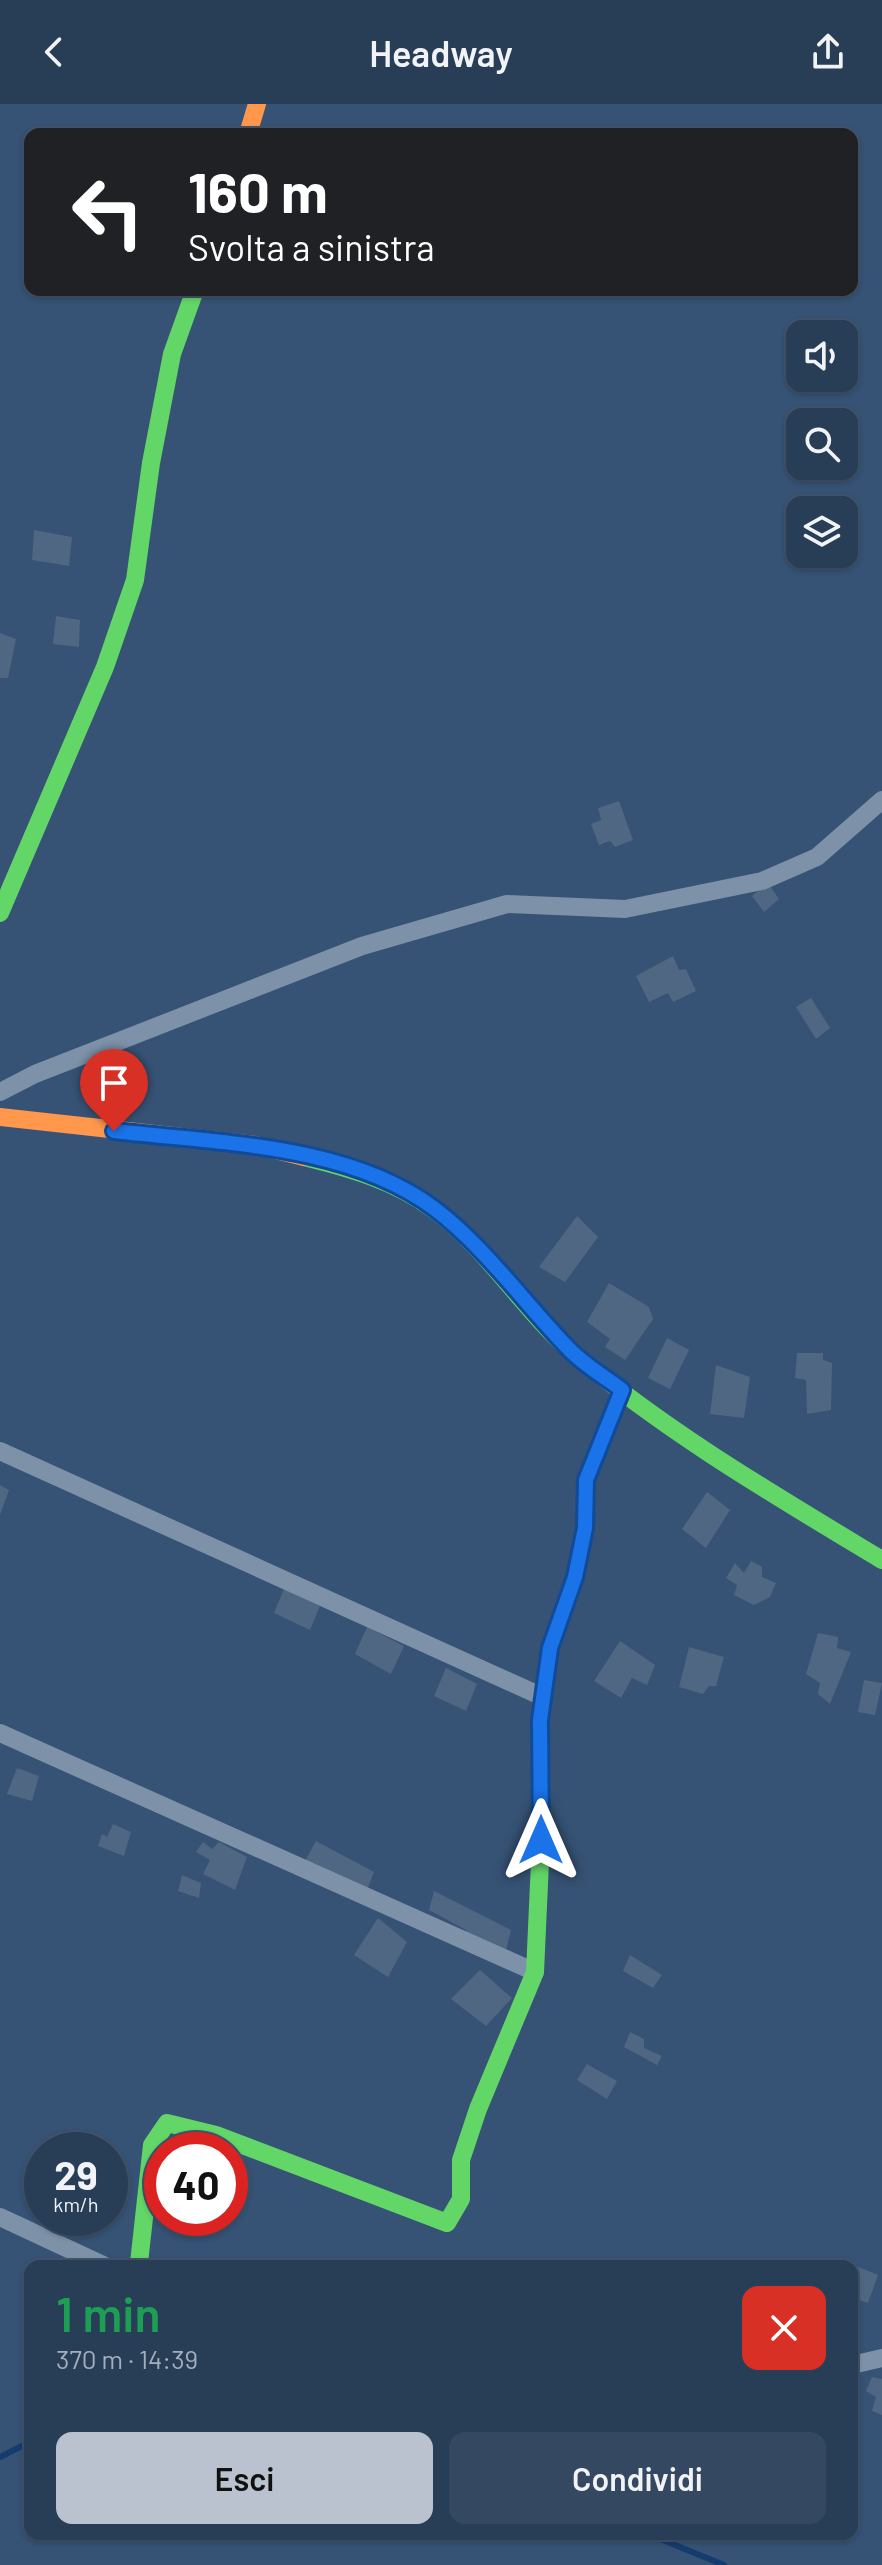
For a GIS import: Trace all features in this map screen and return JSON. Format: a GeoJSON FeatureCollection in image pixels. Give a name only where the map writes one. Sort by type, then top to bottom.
{"type":"FeatureCollection","features":[{"type":"Feature","properties":{"kind":"street"},"geometry":{"type":"LineString","coordinates":[[250,128],[257,104]]}},
{"type":"Feature","properties":{"kind":"street"},"geometry":{"type":"LineString","coordinates":[[0,913],[105,667],[135,580],[151,463],[172,354],[193,296]]}},
{"type":"Feature","properties":{"kind":"street"},"geometry":{"type":"LineString","coordinates":[[0,1092],[35,1074],[362,946],[507,904],[625,909],[762,881],[817,857],[882,800]]}},
{"type":"Feature","properties":{"kind":"street"},"geometry":{"type":"LineString","coordinates":[[0,1117],[255,1145],[351,1169],[399,1188],[434,1209],[572,1352],[717,1460],[882,1560]]}},
{"type":"Feature","properties":{"kind":"street"},"geometry":{"type":"LineString","coordinates":[[139,2260],[152,2145],[167,2123],[216,2135],[447,2223],[461,2199],[461,2160],[469,2135],[535,1972],[543,1697],[550,1648],[575,1577],[583,1540],[586,1480],[622,1390]]}},
{"type":"Feature","properties":{"kind":"street"},"geometry":{"type":"LineString","coordinates":[[0,1451],[543,1697]]}},
{"type":"Feature","properties":{"kind":"street"},"geometry":{"type":"LineString","coordinates":[[0,1733],[535,1972]]}},
{"type":"Feature","properties":{"kind":"street"},"geometry":{"type":"LineString","coordinates":[[0,2217],[92,2260]]}},
{"type":"Feature","properties":{"kind":"street"},"geometry":{"type":"LineString","coordinates":[[858,2364],[882,2358]]}},
{"type":"Feature","properties":{"kind":"building"},"geometry":{"type":"Polygon","coordinates":[[[34,530],[72,537],[69,566],[32,560],[34,530]]]}},
{"type":"Feature","properties":{"kind":"building"},"geometry":{"type":"Polygon","coordinates":[[[56,616],[80,620],[79,647],[53,644],[56,616]]]}},
{"type":"Feature","properties":{"kind":"building"},"geometry":{"type":"Polygon","coordinates":[[[0,633],[16,639],[8,678],[0,678],[0,633]]]}},
{"type":"Feature","properties":{"kind":"building"},"geometry":{"type":"Polygon","coordinates":[[[619,801],[633,840],[615,847],[610,841],[599,845],[591,824],[601,820],[598,808],[619,801]]]}},
{"type":"Feature","properties":{"kind":"building"},"geometry":{"type":"Polygon","coordinates":[[[768,883],[779,899],[764,912],[752,896],[768,883]]]}},
{"type":"Feature","properties":{"kind":"building"},"geometry":{"type":"Polygon","coordinates":[[[673,956],[679,970],[686,969],[696,991],[673,1002],[668,993],[649,1002],[636,976],[673,956]]]}},
{"type":"Feature","properties":{"kind":"building"},"geometry":{"type":"Polygon","coordinates":[[[811,998],[830,1028],[816,1039],[796,1007],[811,998]]]}},
{"type":"Feature","properties":{"kind":"building"},"geometry":{"type":"Polygon","coordinates":[[[577,1216],[598,1237],[565,1282],[539,1267],[577,1216]]]}},
{"type":"Feature","properties":{"kind":"building"},"geometry":{"type":"Polygon","coordinates":[[[609,1283],[649,1307],[653,1319],[625,1360],[605,1347],[610,1339],[587,1322],[609,1283]]]}},
{"type":"Feature","properties":{"kind":"building"},"geometry":{"type":"Polygon","coordinates":[[[667,1338],[689,1350],[670,1389],[648,1378],[667,1338]]]}},
{"type":"Feature","properties":{"kind":"building"},"geometry":{"type":"Polygon","coordinates":[[[797,1353],[823,1353],[823,1360],[832,1363],[831,1410],[807,1414],[806,1380],[795,1378],[797,1353]]]}},
{"type":"Feature","properties":{"kind":"building"},"geometry":{"type":"Polygon","coordinates":[[[716,1365],[750,1377],[744,1418],[710,1414],[716,1365]]]}},
{"type":"Feature","properties":{"kind":"building"},"geometry":{"type":"Polygon","coordinates":[[[0,1485],[9,1490],[0,1515],[0,1485]]]}},
{"type":"Feature","properties":{"kind":"building"},"geometry":{"type":"Polygon","coordinates":[[[707,1492],[730,1510],[706,1548],[682,1529],[707,1492]]]}},
{"type":"Feature","properties":{"kind":"building"},"geometry":{"type":"Polygon","coordinates":[[[751,1561],[762,1567],[762,1577],[776,1583],[770,1597],[754,1605],[734,1595],[737,1585],[726,1578],[735,1563],[744,1573],[751,1561]]]}},
{"type":"Feature","properties":{"kind":"building"},"geometry":{"type":"Polygon","coordinates":[[[284,1589],[320,1606],[310,1630],[274,1613],[284,1589]]]}},
{"type":"Feature","properties":{"kind":"building"},"geometry":{"type":"Polygon","coordinates":[[[367,1627],[404,1646],[391,1674],[355,1654],[367,1627]]]}},
{"type":"Feature","properties":{"kind":"building"},"geometry":{"type":"Polygon","coordinates":[[[818,1633],[838,1637],[837,1648],[851,1652],[830,1704],[818,1694],[820,1683],[806,1674],[818,1633]]]}},
{"type":"Feature","properties":{"kind":"building"},"geometry":{"type":"Polygon","coordinates":[[[620,1641],[655,1665],[647,1685],[632,1678],[621,1698],[594,1681],[620,1641]]]}},
{"type":"Feature","properties":{"kind":"building"},"geometry":{"type":"Polygon","coordinates":[[[689,1647],[724,1657],[716,1686],[709,1686],[703,1694],[679,1687],[689,1647]]]}},
{"type":"Feature","properties":{"kind":"building"},"geometry":{"type":"Polygon","coordinates":[[[446,1668],[477,1684],[466,1711],[434,1696],[446,1668]]]}},
{"type":"Feature","properties":{"kind":"building"},"geometry":{"type":"Polygon","coordinates":[[[864,1680],[882,1683],[875,1715],[858,1712],[864,1680]]]}},
{"type":"Feature","properties":{"kind":"building"},"geometry":{"type":"Polygon","coordinates":[[[17,1768],[39,1776],[32,1801],[7,1794],[17,1768]]]}},
{"type":"Feature","properties":{"kind":"building"},"geometry":{"type":"Polygon","coordinates":[[[113,1824],[131,1832],[124,1856],[98,1846],[102,1834],[107,1837],[113,1824]]]}},
{"type":"Feature","properties":{"kind":"building"},"geometry":{"type":"Polygon","coordinates":[[[316,1841],[374,1872],[367,1890],[305,1861],[316,1841]]]}},
{"type":"Feature","properties":{"kind":"building"},"geometry":{"type":"Polygon","coordinates":[[[203,1842],[212,1849],[219,1842],[247,1857],[235,1890],[203,1874],[210,1860],[196,1852],[203,1842]]]}},
{"type":"Feature","properties":{"kind":"building"},"geometry":{"type":"Polygon","coordinates":[[[182,1875],[201,1883],[199,1898],[178,1891],[182,1875]]]}},
{"type":"Feature","properties":{"kind":"building"},"geometry":{"type":"Polygon","coordinates":[[[434,1891],[511,1930],[506,1950],[468,1936],[466,1930],[429,1910],[434,1891]]]}},
{"type":"Feature","properties":{"kind":"building"},"geometry":{"type":"Polygon","coordinates":[[[378,1918],[407,1942],[388,1977],[354,1955],[378,1918]]]}},
{"type":"Feature","properties":{"kind":"building"},"geometry":{"type":"Polygon","coordinates":[[[630,1955],[662,1975],[653,1988],[623,1971],[630,1955]]]}},
{"type":"Feature","properties":{"kind":"building"},"geometry":{"type":"Polygon","coordinates":[[[480,1970],[512,1998],[486,2026],[451,1999],[480,1970]]]}},
{"type":"Feature","properties":{"kind":"building"},"geometry":{"type":"Polygon","coordinates":[[[630,2032],[644,2039],[644,2048],[662,2056],[657,2065],[624,2047],[630,2032]]]}},
{"type":"Feature","properties":{"kind":"building"},"geometry":{"type":"Polygon","coordinates":[[[587,2064],[617,2081],[607,2099],[577,2080],[587,2064]]]}},
{"type":"Feature","properties":{"kind":"building"},"geometry":{"type":"Polygon","coordinates":[[[858,2267],[878,2275],[868,2303],[858,2300],[858,2267]]]}},
{"type":"Feature","properties":{"kind":"building"},"geometry":{"type":"Polygon","coordinates":[[[872,2377],[882,2379],[882,2415],[872,2411],[876,2397],[866,2391],[872,2377]]]}},
{"type":"Feature","properties":{"kind":"waterway"},"geometry":{"type":"LineString","coordinates":[[0,2457],[24,2445]]}},
{"type":"Feature","properties":{"kind":"waterway"},"geometry":{"type":"LineString","coordinates":[[663,2540],[724,2565]]}},
{"type":"Feature","properties":{"kind":"traffic: fast"},"geometry":{"type":"LineString","coordinates":[[0,913],[105,667],[135,580],[151,463],[172,354],[193,296]]}},
{"type":"Feature","properties":{"kind":"traffic: fast"},"geometry":{"type":"LineString","coordinates":[[304,1157],[387,1183],[433,1209],[471,1242],[555,1336],[609,1382],[723,1462],[882,1560]]}},
{"type":"Feature","properties":{"kind":"traffic: fast"},"geometry":{"type":"LineString","coordinates":[[139,2260],[152,2145],[167,2123],[216,2135],[447,2223],[461,2199],[461,2160],[478,2109],[535,1972],[541,1840],[540,1720],[550,1648],[575,1577]]}},
{"type":"Feature","properties":{"kind":"traffic: slow"},"geometry":{"type":"LineString","coordinates":[[250,128],[257,104]]}},
{"type":"Feature","properties":{"kind":"traffic: slow"},"geometry":{"type":"LineString","coordinates":[[0,1117],[255,1145],[304,1157]]}},
{"type":"Feature","properties":{"kind":"traffic: slow"},"geometry":{"type":"LineString","coordinates":[[575,1577],[585,1528],[586,1480],[622,1390]]}},
{"type":"Feature","properties":{"kind":"route"},"geometry":{"type":"LineString","coordinates":[[114,1131],[255,1145],[351,1169],[399,1188],[434,1209],[572,1352],[622,1390],[586,1480],[585,1528],[575,1577],[550,1648],[540,1720],[541,1840]]}}]}
